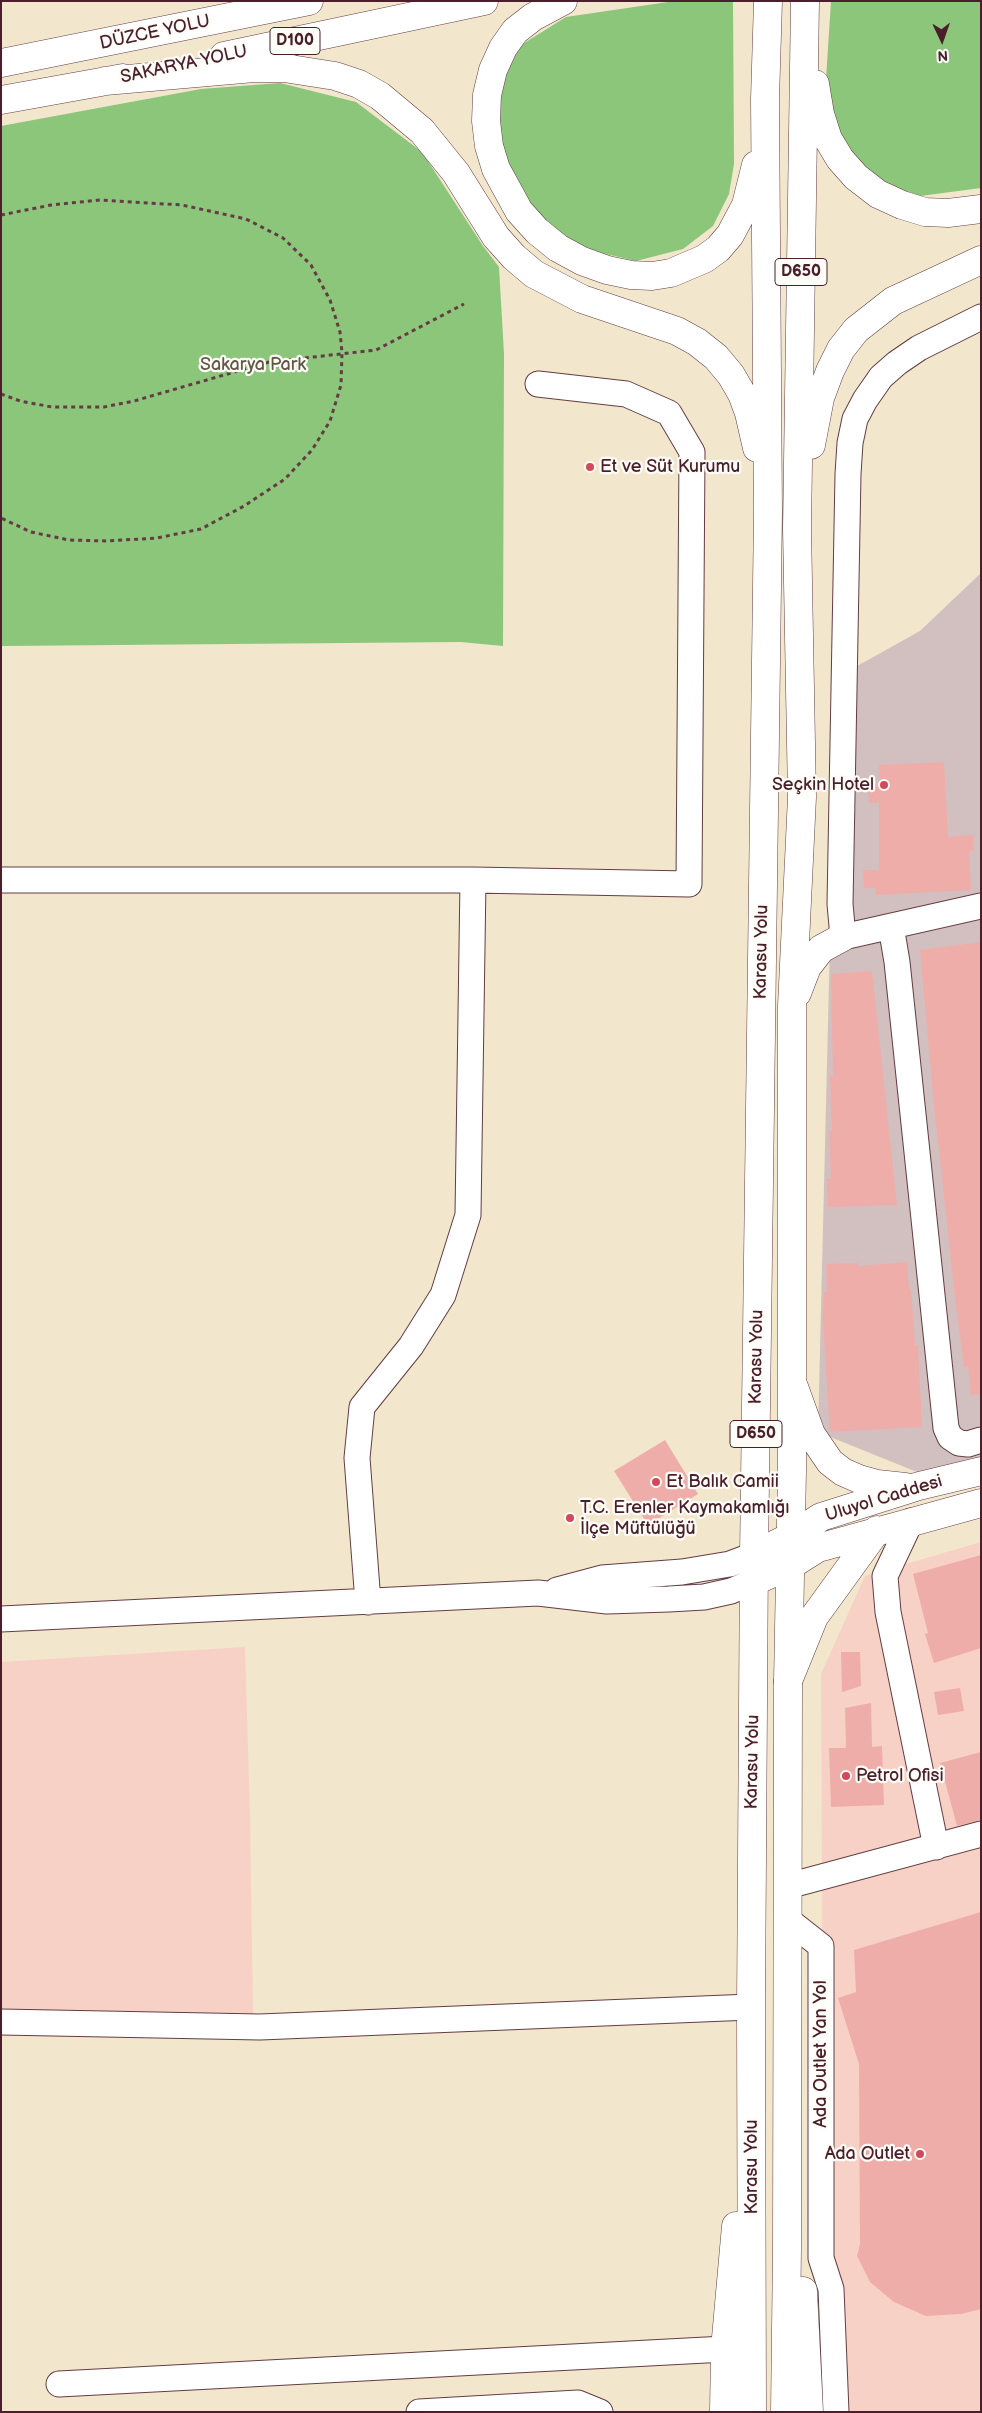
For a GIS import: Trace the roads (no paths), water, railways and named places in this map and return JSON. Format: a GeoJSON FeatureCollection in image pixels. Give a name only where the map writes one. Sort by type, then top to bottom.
{"type":"FeatureCollection","features":[{"type":"Feature","properties":{"kind":"main road"},"geometry":{"type":"LineString","coordinates":[[110,42],[255,1]]}},
{"type":"Feature","properties":{"kind":"main road","name":"DÜZCE YOLU"},"geometry":{"type":"LineString","coordinates":[[1,63],[309,1]]}},
{"type":"Feature","properties":{"kind":"main road","name":"SAKARYA YOLU"},"geometry":{"type":"LineString","coordinates":[[1,100],[105,81],[484,1]]}},
{"type":"Feature","properties":{"kind":"main road"},"geometry":{"type":"LineString","coordinates":[[562,1],[533,17],[515,31],[503,48],[493,70],[487,95],[486,121],[489,146],[496,170],[519,211],[537,231],[558,248],[582,260],[607,270],[652,276],[687,268],[718,249],[730,235],[746,205],[754,176],[765,99]]}},
{"type":"Feature","properties":{"kind":"main road"},"geometry":{"type":"LineString","coordinates":[[807,9],[815,86],[820,114],[828,139],[840,159],[856,177],[878,194],[902,205],[925,212],[948,213],[981,208]]}},
{"type":"Feature","properties":{"kind":"main road","name":"D650"},"geometry":{"type":"LineString","coordinates":[[797,528],[807,9]]}},
{"type":"Feature","properties":{"kind":"main road","name":"D650"},"geometry":{"type":"LineString","coordinates":[[768,13],[765,99],[768,512]]}},
{"type":"Feature","properties":{"kind":"main road"},"geometry":{"type":"LineString","coordinates":[[105,81],[254,68],[284,68],[335,76],[359,84],[380,96],[404,114],[440,151],[496,237],[514,257],[534,274],[582,299],[677,331],[697,342],[716,357],[738,388],[749,413],[768,512]]}},
{"type":"Feature","properties":{"kind":"main road","name":"D650"},"geometry":{"type":"LineString","coordinates":[[797,528],[820,398],[841,349],[856,330],[893,301],[981,260]]}},
{"type":"Feature","properties":{"kind":"main road","name":"Karasu Yolu"},"geometry":{"type":"LineString","coordinates":[[752,2412],[751,2007],[768,512]]}},
{"type":"Feature","properties":{"kind":"main road","name":"Karasu Yolu"},"geometry":{"type":"LineString","coordinates":[[785,2412],[788,1682],[792,1536],[792,1006],[802,797],[797,528]]}},
{"type":"Feature","properties":{"kind":"main road"},"geometry":{"type":"LineString","coordinates":[[792,1006],[807,967],[821,949],[843,937]]}},
{"type":"Feature","properties":{"kind":"main road"},"geometry":{"type":"LineString","coordinates":[[791,1374],[797,1398],[811,1434],[830,1462],[843,1472],[859,1479],[895,1487],[919,1486]]}},
{"type":"Feature","properties":{"kind":"main road","name":"Uluyol Caddesi"},"geometry":{"type":"LineString","coordinates":[[755,1568],[792,1536],[821,1517],[919,1486],[981,1471]]}},
{"type":"Feature","properties":{"kind":"main road","name":"Uluyol Caddesi"},"geometry":{"type":"LineString","coordinates":[[755,1568],[790,1565],[818,1548],[877,1530],[981,1503]]}},
{"type":"Feature","properties":{"kind":"main road"},"geometry":{"type":"LineString","coordinates":[[788,1682],[814,1617],[877,1530]]}},
{"type":"Feature","properties":{"kind":"main road"},"geometry":{"type":"LineString","coordinates":[[788,2044],[808,2364],[809,2412]]}},
{"type":"Feature","properties":{"kind":"main road"},"geometry":{"type":"LineString","coordinates":[[724,2412],[725,2349],[751,2055]]}},
{"type":"Feature","properties":{"kind":"street"},"geometry":{"type":"LineString","coordinates":[[981,317],[919,348],[897,363],[880,377],[855,419],[850,443],[848,494],[840,904],[843,937],[981,906]]}},
{"type":"Feature","properties":{"kind":"street"},"geometry":{"type":"LineString","coordinates":[[1,880],[473,880],[689,884],[692,452],[669,413],[626,394],[538,384]]}},
{"type":"Feature","properties":{"kind":"street"},"geometry":{"type":"LineString","coordinates":[[368,1602],[357,1458],[362,1407],[411,1346],[444,1295],[468,1215],[473,880]]}},
{"type":"Feature","properties":{"kind":"street"},"geometry":{"type":"LineString","coordinates":[[891,926],[897,962],[946,1428],[950,1437],[959,1443],[968,1444],[981,1440]]}},
{"type":"Feature","properties":{"kind":"street"},"geometry":{"type":"LineString","coordinates":[[911,1521],[885,1576],[888,1612],[936,1847]]}},
{"type":"Feature","properties":{"kind":"street"},"geometry":{"type":"LineString","coordinates":[[1,1619],[548,1593],[602,1578],[682,1572],[730,1564],[755,1568]]}},
{"type":"Feature","properties":{"kind":"street"},"geometry":{"type":"LineString","coordinates":[[788,1886],[981,1834]]}},
{"type":"Feature","properties":{"kind":"street","name":"Ada Outlet Yan Yol"},"geometry":{"type":"LineString","coordinates":[[788,1920],[821,1946],[821,2258],[831,2290],[836,2412]]}},
{"type":"Feature","properties":{"kind":"street"},"geometry":{"type":"LineString","coordinates":[[1,2022],[260,2027],[751,2007]]}},
{"type":"Feature","properties":{"kind":"street"},"geometry":{"type":"LineString","coordinates":[[59,2384],[725,2349]]}},
{"type":"Feature","properties":{"kind":"street"},"geometry":{"type":"LineString","coordinates":[[419,2412],[578,2403],[600,2412]]}},
{"type":"Feature","properties":{"kind":"place","name":"Et ve Süt Kurumu"},"geometry":{"type":"Point","coordinates":[590,467]}},
{"type":"Feature","properties":{"kind":"place","name":"Seçkin Hotel"},"geometry":{"type":"Point","coordinates":[884,785]}},
{"type":"Feature","properties":{"kind":"place","name":"Et Balık Camii"},"geometry":{"type":"Point","coordinates":[656,1482]}},
{"type":"Feature","properties":{"kind":"place","name":"T.C. Erenler Kaymakamlığı İlçe Müftülüğü"},"geometry":{"type":"Point","coordinates":[570,1518]}},
{"type":"Feature","properties":{"kind":"place","name":"Petrol Ofisi"},"geometry":{"type":"Point","coordinates":[846,1776]}},
{"type":"Feature","properties":{"kind":"place","name":"Ada Outlet"},"geometry":{"type":"Point","coordinates":[920,2154]}},
{"type":"Feature","properties":{"kind":"park label","name":"Sakarya Park"},"geometry":{"type":"Point","coordinates":[253,365]}}]}
